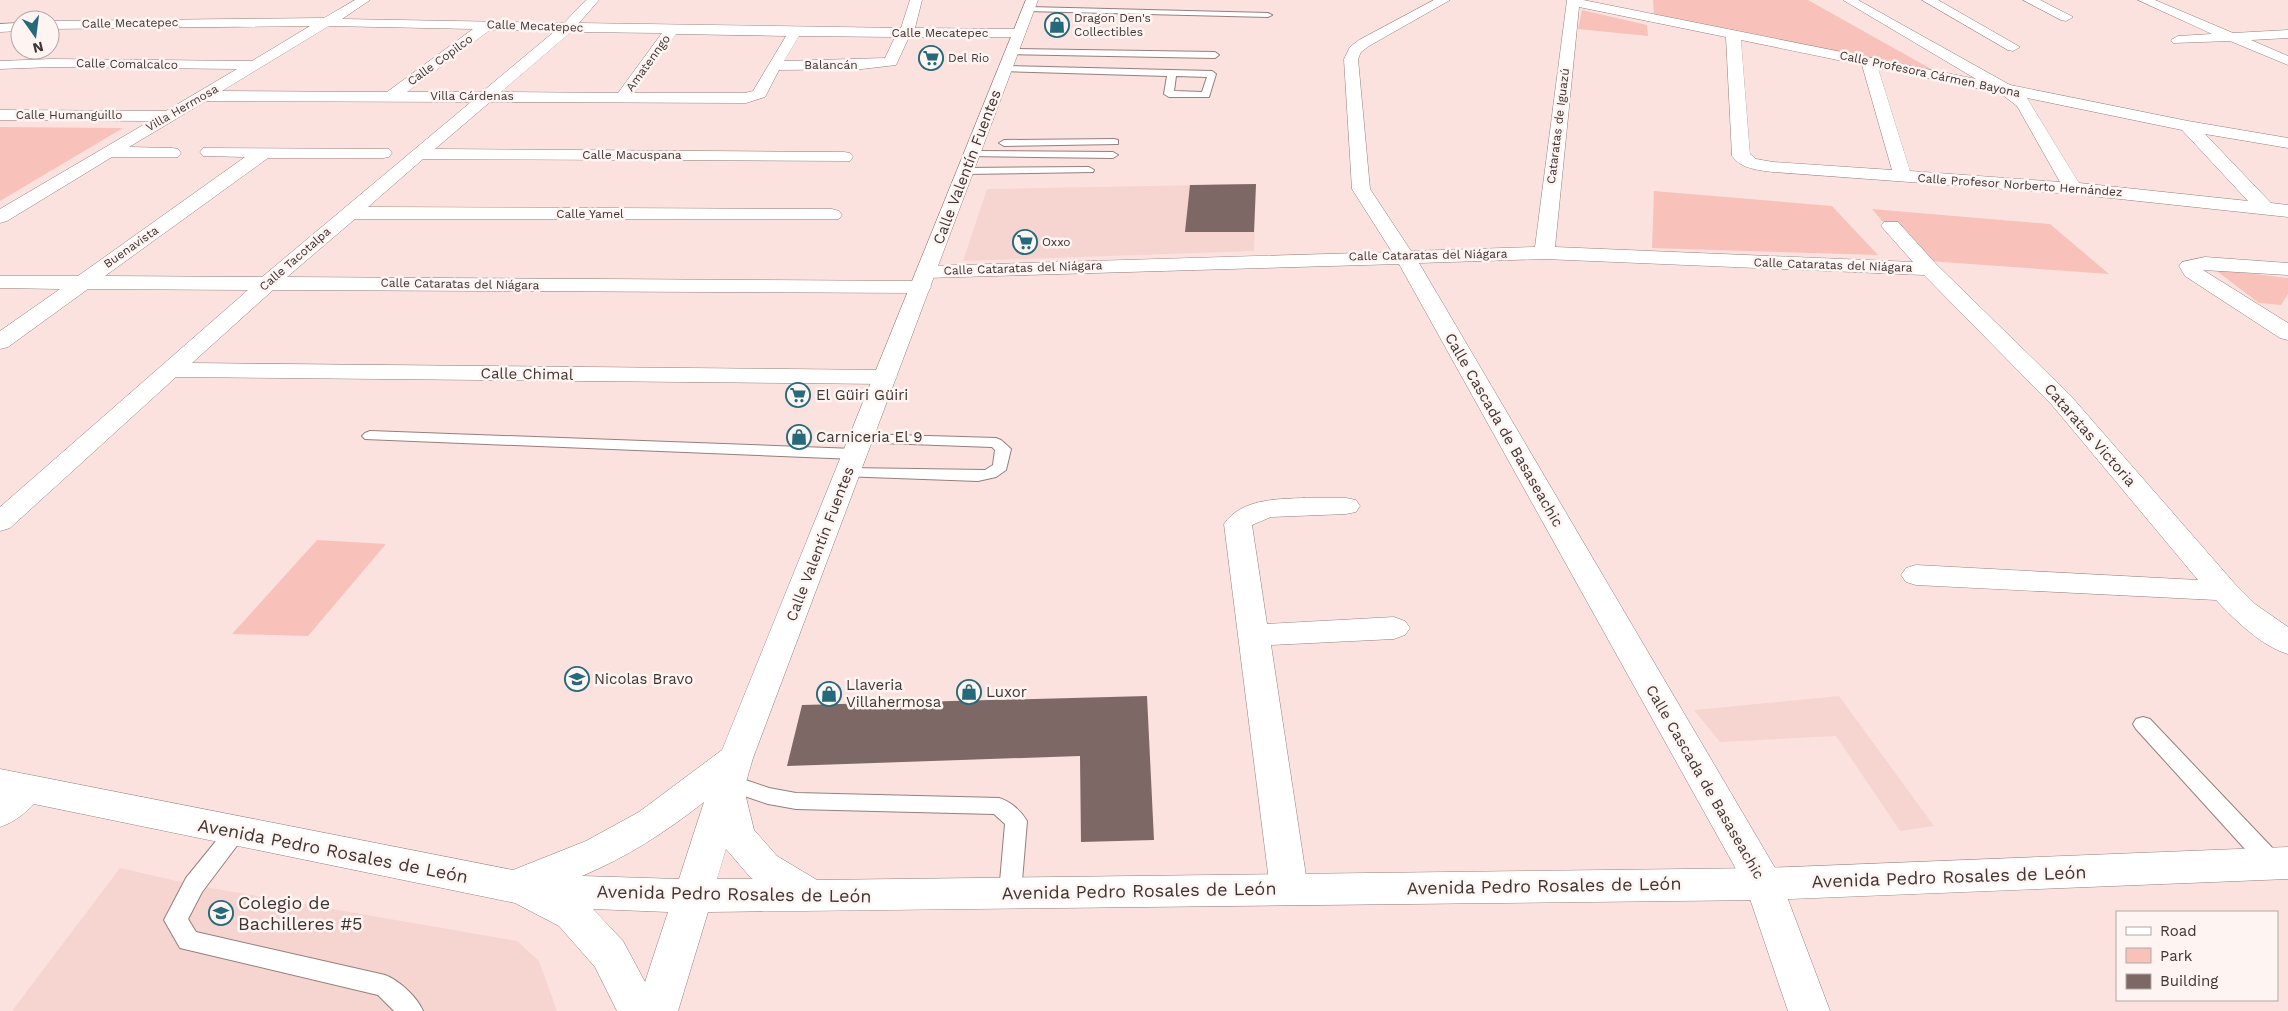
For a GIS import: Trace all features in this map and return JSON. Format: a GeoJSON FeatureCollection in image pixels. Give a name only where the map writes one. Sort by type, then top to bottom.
{"type":"FeatureCollection","features":[{"type":"Feature","properties":{"kind":"street","name":"Villa Hermosa"},"geometry":{"type":"LineString","coordinates":[[0,217],[106,152],[364,0]]}},
{"type":"Feature","properties":{"kind":"street","name":"Calle Tacotalpa"},"geometry":{"type":"LineString","coordinates":[[0,522],[348,213],[421,154],[568,27],[593,0]]}},
{"type":"Feature","properties":{"kind":"street"},"geometry":{"type":"LineString","coordinates":[[904,33],[909,27],[916,0],[905,0]]}},
{"type":"Feature","properties":{"kind":"street","name":"Calle Cascada de Basaseachic"},"geometry":{"type":"LineString","coordinates":[[1444,0],[1364,43],[1355,50],[1351,59],[1361,189],[1404,255],[1764,884],[1809,1011]]}},
{"type":"Feature","properties":{"kind":"street"},"geometry":{"type":"LineString","coordinates":[[1849,0],[2005,89],[2023,103],[2073,188]]}},
{"type":"Feature","properties":{"kind":"street"},"geometry":{"type":"LineString","coordinates":[[1928,0],[2013,48]]}},
{"type":"Feature","properties":{"kind":"street"},"geometry":{"type":"LineString","coordinates":[[2029,0],[2066,17]]}},
{"type":"Feature","properties":{"kind":"street"},"geometry":{"type":"LineString","coordinates":[[2144,0],[2288,61]]}},
{"type":"Feature","properties":{"kind":"street","name":"Calle Profesora Cármen Bayona"},"geometry":{"type":"LineString","coordinates":[[1573,1],[2188,126],[2288,143]]}},
{"type":"Feature","properties":{"kind":"street","name":"Cataratas de Iguazú"},"geometry":{"type":"LineString","coordinates":[[1544,253],[1573,1]]}},
{"type":"Feature","properties":{"kind":"street","name":"Calle Mecatepec"},"geometry":{"type":"LineString","coordinates":[[60,25],[326,22],[795,32],[1020,33]]}},
{"type":"Feature","properties":{"kind":"street","name":"Calle Copilco"},"geometry":{"type":"LineString","coordinates":[[392,96],[488,25]]}},
{"type":"Feature","properties":{"kind":"street","name":"Amatenngo"},"geometry":{"type":"LineString","coordinates":[[624,97],[672,30]]}},
{"type":"Feature","properties":{"kind":"street"},"geometry":{"type":"LineString","coordinates":[[774,66],[795,32]]}},
{"type":"Feature","properties":{"kind":"street","name":"Balancán"},"geometry":{"type":"LineString","coordinates":[[774,66],[889,63],[893,60],[904,33]]}},
{"type":"Feature","properties":{"kind":"street","name":"Calle Valentín Fuentes"},"geometry":{"type":"LineString","coordinates":[[657,1011],[730,776],[1020,33]]}},
{"type":"Feature","properties":{"kind":"street","name":"Calle Profesor Norberto Hernández"},"geometry":{"type":"LineString","coordinates":[[1733,33],[1741,156],[1751,162],[1773,167],[2073,188],[2288,210]]}},
{"type":"Feature","properties":{"kind":"street"},"geometry":{"type":"LineString","coordinates":[[2178,40],[2288,34]]}},
{"type":"Feature","properties":{"kind":"street"},"geometry":{"type":"LineString","coordinates":[[1868,61],[1903,176]]}},
{"type":"Feature","properties":{"kind":"street","name":"Calle Comalcalco"},"geometry":{"type":"LineString","coordinates":[[0,65],[52,63],[255,65]]}},
{"type":"Feature","properties":{"kind":"street","name":"Villa Cárdenas"},"geometry":{"type":"LineString","coordinates":[[202,96],[742,98],[759,94],[774,66]]}},
{"type":"Feature","properties":{"kind":"street","name":"Calle Humanguillo"},"geometry":{"type":"LineString","coordinates":[[0,115],[168,116]]}},
{"type":"Feature","properties":{"kind":"street"},"geometry":{"type":"LineString","coordinates":[[2188,126],[2264,207]]}},
{"type":"Feature","properties":{"kind":"street"},"geometry":{"type":"LineString","coordinates":[[106,152],[172,153]]}},
{"type":"Feature","properties":{"kind":"street"},"geometry":{"type":"LineString","coordinates":[[209,152],[383,153]]}},
{"type":"Feature","properties":{"kind":"street","name":"Buenavista"},"geometry":{"type":"LineString","coordinates":[[0,342],[82,281],[263,153]]}},
{"type":"Feature","properties":{"kind":"street","name":"Calle Macuspana"},"geometry":{"type":"LineString","coordinates":[[421,154],[844,157]]}},
{"type":"Feature","properties":{"kind":"street","name":"Calle Yamel"},"geometry":{"type":"LineString","coordinates":[[348,213],[832,215]]}},
{"type":"Feature","properties":{"kind":"street","name":"Cataratas Victoria"},"geometry":{"type":"LineString","coordinates":[[1891,226],[1930,269],[2061,400],[2224,591],[2244,611],[2288,643]]}},
{"type":"Feature","properties":{"kind":"street","name":"Calle Cataratas del Niágara"},"geometry":{"type":"LineString","coordinates":[[0,282],[923,279],[1404,255],[1544,253],[1930,269]]}},
{"type":"Feature","properties":{"kind":"street"},"geometry":{"type":"LineString","coordinates":[[2288,269],[2205,263],[2189,266],[2192,272],[2288,333]]}},
{"type":"Feature","properties":{"kind":"street","name":"Calle Chimal"},"geometry":{"type":"LineString","coordinates":[[169,370],[885,377]]}},
{"type":"Feature","properties":{"kind":"street"},"geometry":{"type":"LineString","coordinates":[[1289,889],[1238,524],[1240,518],[1263,508],[1346,506]]}},
{"type":"Feature","properties":{"kind":"street"},"geometry":{"type":"LineString","coordinates":[[1916,575],[2224,591]]}},
{"type":"Feature","properties":{"kind":"street"},"geometry":{"type":"LineString","coordinates":[[1253,636],[1394,628]]}},
{"type":"Feature","properties":{"kind":"street"},"geometry":{"type":"LineString","coordinates":[[515,887],[599,852],[730,776],[737,836],[764,867],[812,896]]}},
{"type":"Feature","properties":{"kind":"street","name":"Avenida Pedro Rosales de León"},"geometry":{"type":"LineString","coordinates":[[9,795],[237,832],[515,887],[623,895],[812,896],[1764,884],[2283,869]]}},
{"type":"Feature","properties":{"kind":"street"},"geometry":{"type":"LineString","coordinates":[[515,887],[573,914],[609,954],[639,1011]]}},
{"type":"Feature","properties":{"kind":"lane"},"geometry":{"type":"LineString","coordinates":[[1175,13],[1195,3]]}},
{"type":"Feature","properties":{"kind":"lane"},"geometry":{"type":"LineString","coordinates":[[1020,33],[1175,13],[1268,15]]}},
{"type":"Feature","properties":{"kind":"lane"},"geometry":{"type":"LineString","coordinates":[[1020,33],[1214,55]]}},
{"type":"Feature","properties":{"kind":"lane"},"geometry":{"type":"LineString","coordinates":[[1020,33],[1172,73],[1212,74],[1206,95],[1168,94],[1172,73]]}},
{"type":"Feature","properties":{"kind":"lane"},"geometry":{"type":"LineString","coordinates":[[971,156],[1114,142]]}},
{"type":"Feature","properties":{"kind":"lane"},"geometry":{"type":"LineString","coordinates":[[971,156],[1113,155]]}},
{"type":"Feature","properties":{"kind":"lane"},"geometry":{"type":"LineString","coordinates":[[971,156],[1089,170]]}},
{"type":"Feature","properties":{"kind":"lane"},"geometry":{"type":"LineString","coordinates":[[370,436],[854,455],[996,443],[1003,450],[1000,467],[990,474],[978,476],[854,455]]}},
{"type":"Feature","properties":{"kind":"lane"},"geometry":{"type":"LineString","coordinates":[[2143,724],[2283,869]]}},
{"type":"Feature","properties":{"kind":"lane"},"geometry":{"type":"LineString","coordinates":[[730,776],[768,796],[796,801],[1000,806],[1016,821],[1010,893]]}},
{"type":"Feature","properties":{"kind":"lane"},"geometry":{"type":"LineString","coordinates":[[237,832],[194,885],[176,920],[188,940],[385,986],[411,1011]]}},
{"type":"Feature","properties":{"kind":"shaded area"},"geometry":{"type":"Polygon","coordinates":[[[1256,184],[1254,251],[963,261],[987,189],[1256,184]]]}},
{"type":"Feature","properties":{"kind":"shaded area"},"geometry":{"type":"Polygon","coordinates":[[[1839,696],[1934,826],[1900,831],[1836,736],[1720,742],[1694,710],[1839,696]]]}},
{"type":"Feature","properties":{"kind":"shaded area","name":"Colegio de Bachilleres #5"},"geometry":{"type":"Polygon","coordinates":[[[120,868],[194,885],[517,941],[539,961],[557,1011],[12,1011],[120,868]]]}},
{"type":"Feature","properties":{"kind":"green space"},"geometry":{"type":"Polygon","coordinates":[[[1653,0],[1808,0],[1940,74],[1654,15],[1653,0]]]}},
{"type":"Feature","properties":{"kind":"green space"},"geometry":{"type":"Polygon","coordinates":[[[1582,10],[1647,25],[1648,36],[1578,29],[1582,10]]]}},
{"type":"Feature","properties":{"kind":"green space"},"geometry":{"type":"Polygon","coordinates":[[[0,127],[123,128],[0,201],[0,127]]]}},
{"type":"Feature","properties":{"kind":"green space"},"geometry":{"type":"Polygon","coordinates":[[[1654,191],[1832,206],[1878,255],[1652,248],[1654,191]]]}},
{"type":"Feature","properties":{"kind":"green space"},"geometry":{"type":"Polygon","coordinates":[[[1872,209],[2050,224],[2109,274],[1915,260],[1872,209]]]}},
{"type":"Feature","properties":{"kind":"green space"},"geometry":{"type":"Polygon","coordinates":[[[2214,269],[2288,278],[2288,294],[2281,305],[2259,303],[2214,269]]]}},
{"type":"Feature","properties":{"kind":"green space"},"geometry":{"type":"Polygon","coordinates":[[[317,540],[386,544],[308,636],[232,634],[317,540]]]}},
{"type":"Feature","properties":{"kind":"building"},"geometry":{"type":"Polygon","coordinates":[[[1256,184],[1254,232],[1185,232],[1190,185],[1256,184]]]}},
{"type":"Feature","properties":{"kind":"building"},"geometry":{"type":"Polygon","coordinates":[[[1147,696],[1154,840],[1081,842],[1080,756],[787,766],[802,705],[1147,696]]]}},
{"type":"Feature","properties":{"kind":"place","name":"Dragon Den's Collectibles"},"geometry":{"type":"Point","coordinates":[1057,25]}},
{"type":"Feature","properties":{"kind":"place","name":"Del Rio"},"geometry":{"type":"Point","coordinates":[931,58]}},
{"type":"Feature","properties":{"kind":"place","name":"Oxxo"},"geometry":{"type":"Point","coordinates":[1025,242]}},
{"type":"Feature","properties":{"kind":"place","name":"El Güiri Güiri"},"geometry":{"type":"Point","coordinates":[798,395]}},
{"type":"Feature","properties":{"kind":"place","name":"Carniceria El 9"},"geometry":{"type":"Point","coordinates":[799,437]}},
{"type":"Feature","properties":{"kind":"place","name":"Nicolas Bravo"},"geometry":{"type":"Point","coordinates":[577,679]}},
{"type":"Feature","properties":{"kind":"place","name":"Luxor"},"geometry":{"type":"Point","coordinates":[969,692]}},
{"type":"Feature","properties":{"kind":"place","name":"Llaveria Villahermosa"},"geometry":{"type":"Point","coordinates":[829,694]}},
{"type":"Feature","properties":{"kind":"place","name":"Colegio de Bachilleres #5"},"geometry":{"type":"Point","coordinates":[221,913]}}]}
